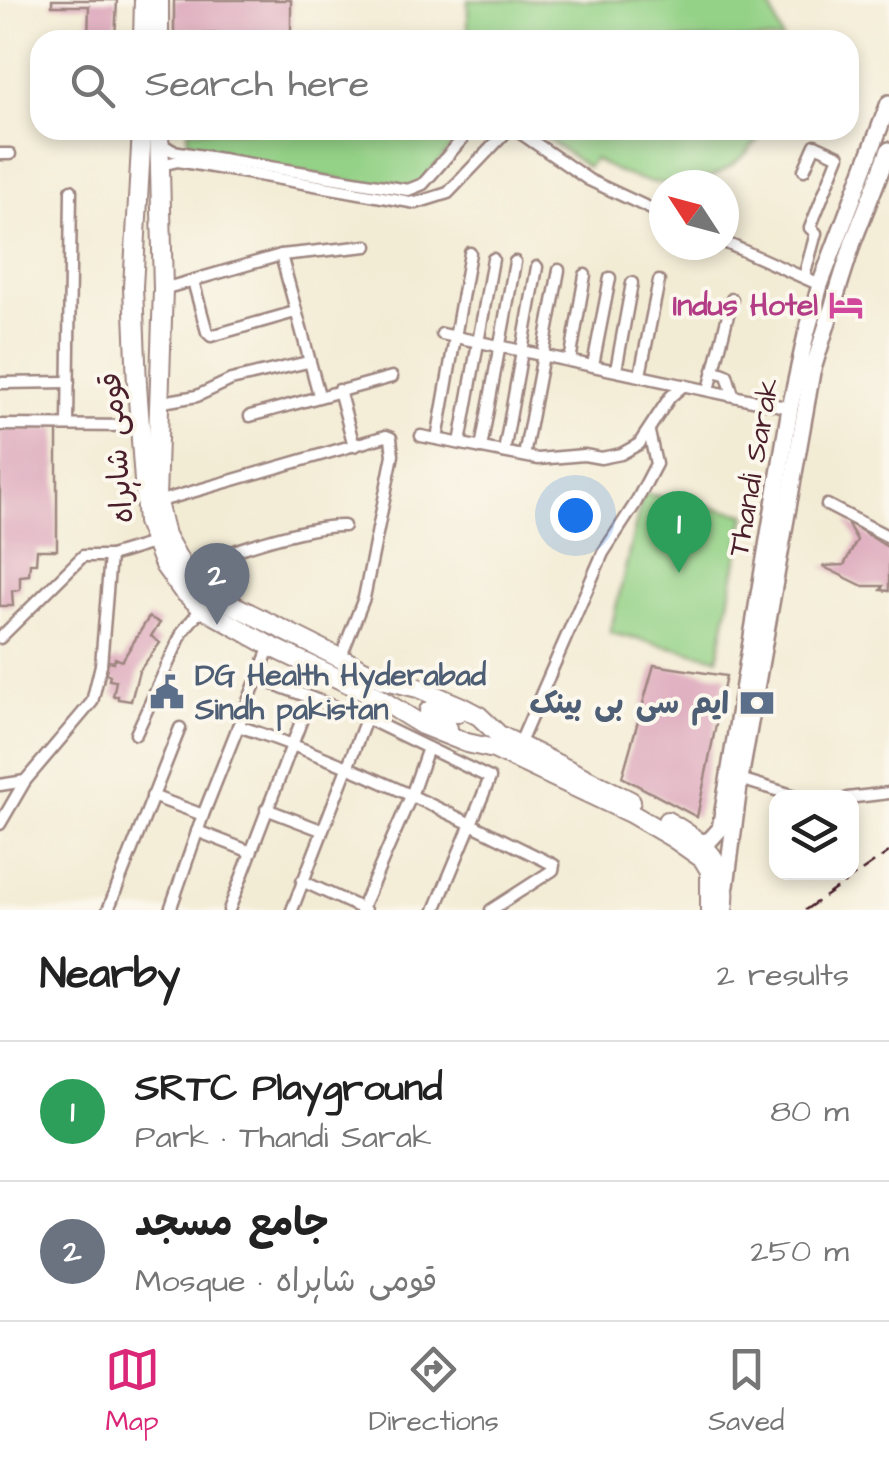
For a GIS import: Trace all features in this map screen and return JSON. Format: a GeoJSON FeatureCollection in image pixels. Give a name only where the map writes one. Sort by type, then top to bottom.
{"type":"FeatureCollection","features":[{"type":"Feature","properties":{"kind":"highway"},"geometry":{"type":"LineString","coordinates":[[143,30],[144,0]]}},
{"type":"Feature","properties":{"kind":"highway"},"geometry":{"type":"LineString","coordinates":[[159,30],[160,0]]}},
{"type":"Feature","properties":{"kind":"highway","name":"قومی شاہراہ"},"geometry":{"type":"LineString","coordinates":[[141,140],[132,288],[147,522],[152,543],[188,580],[214,595],[382,679],[440,696],[479,716],[496,742],[630,813],[703,859],[719,907]]}},
{"type":"Feature","properties":{"kind":"highway","name":"قومی شاہراہ"},"geometry":{"type":"LineString","coordinates":[[159,140],[162,295],[157,502],[165,535],[202,608],[270,646],[375,696],[422,725],[466,743],[519,744],[635,802],[702,842]]}},
{"type":"Feature","properties":{"kind":"highway"},"geometry":{"type":"LineString","coordinates":[[136,204],[144,259],[154,264],[162,257]]}},
{"type":"Feature","properties":{"kind":"highway"},"geometry":{"type":"LineString","coordinates":[[136,358],[140,300],[146,285],[153,283],[162,295]]}},
{"type":"Feature","properties":{"kind":"highway"},"geometry":{"type":"LineString","coordinates":[[702,842],[715,860],[719,907]]}},
{"type":"Feature","properties":{"kind":"main road","name":"Thandi Sarak"},"geometry":{"type":"LineString","coordinates":[[702,842],[710,840],[720,828],[790,408],[806,335],[820,285],[889,102]]}},
{"type":"Feature","properties":{"kind":"main road","name":"Thandi Sarak"},"geometry":{"type":"LineString","coordinates":[[719,907],[812,372],[848,256],[889,150]]}},
{"type":"Feature","properties":{"kind":"street"},"geometry":{"type":"LineString","coordinates":[[163,140],[173,151],[408,190],[423,184],[461,140]]}},
{"type":"Feature","properties":{"kind":"street"},"geometry":{"type":"LineString","coordinates":[[161,165],[178,161],[416,203],[448,193],[502,140]]}},
{"type":"Feature","properties":{"kind":"street"},"geometry":{"type":"LineString","coordinates":[[527,140],[589,180],[649,208]]}},
{"type":"Feature","properties":{"kind":"street"},"geometry":{"type":"LineString","coordinates":[[804,170],[815,144],[839,156],[810,228],[816,233],[804,277]]}},
{"type":"Feature","properties":{"kind":"street"},"geometry":{"type":"LineString","coordinates":[[68,424],[71,190]]}},
{"type":"Feature","properties":{"kind":"street"},"geometry":{"type":"LineString","coordinates":[[162,295],[193,281],[281,255],[367,246]]}},
{"type":"Feature","properties":{"kind":"street"},"geometry":{"type":"LineString","coordinates":[[739,249],[820,285]]}},
{"type":"Feature","properties":{"kind":"street"},"geometry":{"type":"LineString","coordinates":[[437,439],[448,335],[470,253]]}},
{"type":"Feature","properties":{"kind":"street"},"geometry":{"type":"LineString","coordinates":[[281,255],[319,396]]}},
{"type":"Feature","properties":{"kind":"street"},"geometry":{"type":"LineString","coordinates":[[460,443],[493,259]]}},
{"type":"Feature","properties":{"kind":"street"},"geometry":{"type":"LineString","coordinates":[[481,448],[515,262]]}},
{"type":"Feature","properties":{"kind":"street"},"geometry":{"type":"LineString","coordinates":[[504,452],[537,267]]}},
{"type":"Feature","properties":{"kind":"street"},"geometry":{"type":"LineString","coordinates":[[524,456],[559,270]]}},
{"type":"Feature","properties":{"kind":"street"},"geometry":{"type":"LineString","coordinates":[[570,360],[586,275]]}},
{"type":"Feature","properties":{"kind":"street"},"geometry":{"type":"LineString","coordinates":[[593,366],[610,278]]}},
{"type":"Feature","properties":{"kind":"street"},"geometry":{"type":"LineString","coordinates":[[193,281],[206,332],[211,336],[295,312]]}},
{"type":"Feature","properties":{"kind":"street"},"geometry":{"type":"LineString","coordinates":[[640,376],[659,281]]}},
{"type":"Feature","properties":{"kind":"street"},"geometry":{"type":"LineString","coordinates":[[616,370],[632,284]]}},
{"type":"Feature","properties":{"kind":"street"},"geometry":{"type":"LineString","coordinates":[[709,390],[732,298]]}},
{"type":"Feature","properties":{"kind":"street"},"geometry":{"type":"LineString","coordinates":[[448,335],[790,408]]}},
{"type":"Feature","properties":{"kind":"street"},"geometry":{"type":"LineString","coordinates":[[157,404],[197,396],[231,380],[308,362]]}},
{"type":"Feature","properties":{"kind":"street"},"geometry":{"type":"LineString","coordinates":[[713,370],[727,375],[733,395]]}},
{"type":"Feature","properties":{"kind":"street"},"geometry":{"type":"LineString","coordinates":[[250,416],[392,376]]}},
{"type":"Feature","properties":{"kind":"street"},"geometry":{"type":"LineString","coordinates":[[0,382],[69,382]]}},
{"type":"Feature","properties":{"kind":"street"},"geometry":{"type":"LineString","coordinates":[[420,436],[524,456],[601,458],[621,454],[639,444],[670,396],[684,384]]}},
{"type":"Feature","properties":{"kind":"street"},"geometry":{"type":"LineString","coordinates":[[339,390],[354,446]]}},
{"type":"Feature","properties":{"kind":"street"},"geometry":{"type":"LineString","coordinates":[[0,425],[140,426]]}},
{"type":"Feature","properties":{"kind":"street"},"geometry":{"type":"LineString","coordinates":[[519,744],[603,553],[656,464],[649,432]]}},
{"type":"Feature","properties":{"kind":"street"},"geometry":{"type":"LineString","coordinates":[[157,502],[386,436],[394,446],[364,598],[340,659]]}},
{"type":"Feature","properties":{"kind":"street"},"geometry":{"type":"LineString","coordinates":[[828,505],[889,537]]}},
{"type":"Feature","properties":{"kind":"street"},"geometry":{"type":"LineString","coordinates":[[188,580],[202,563],[245,548],[324,526],[344,526]]}},
{"type":"Feature","properties":{"kind":"street"},"geometry":{"type":"LineString","coordinates":[[0,638],[83,556],[110,556],[152,543]]}},
{"type":"Feature","properties":{"kind":"street"},"geometry":{"type":"LineString","coordinates":[[0,824],[25,781],[92,702],[101,666],[110,556]]}},
{"type":"Feature","properties":{"kind":"street"},"geometry":{"type":"LineString","coordinates":[[136,734],[183,631],[202,608]]}},
{"type":"Feature","properties":{"kind":"street"},"geometry":{"type":"LineString","coordinates":[[170,910],[270,646]]}},
{"type":"Feature","properties":{"kind":"street"},"geometry":{"type":"LineString","coordinates":[[257,678],[366,718],[490,778],[435,910]]}},
{"type":"Feature","properties":{"kind":"street"},"geometry":{"type":"LineString","coordinates":[[292,910],[375,696]]}},
{"type":"Feature","properties":{"kind":"street"},"geometry":{"type":"LineString","coordinates":[[229,910],[310,698]]}},
{"type":"Feature","properties":{"kind":"street"},"geometry":{"type":"LineString","coordinates":[[238,726],[292,743],[554,865],[553,870],[490,910]]}},
{"type":"Feature","properties":{"kind":"street"},"geometry":{"type":"LineString","coordinates":[[108,910],[180,728]]}},
{"type":"Feature","properties":{"kind":"street"},"geometry":{"type":"LineString","coordinates":[[302,881],[363,909],[428,748]]}},
{"type":"Feature","properties":{"kind":"street"},"geometry":{"type":"LineString","coordinates":[[740,779],[776,790]]}},
{"type":"Feature","properties":{"kind":"street"},"geometry":{"type":"LineString","coordinates":[[0,784],[25,781]]}},
{"type":"Feature","properties":{"kind":"street"},"geometry":{"type":"LineString","coordinates":[[859,797],[889,793]]}},
{"type":"Feature","properties":{"kind":"street"},"geometry":{"type":"LineString","coordinates":[[152,796],[203,815]]}},
{"type":"Feature","properties":{"kind":"street"},"geometry":{"type":"LineString","coordinates":[[266,809],[321,830]]}},
{"type":"Feature","properties":{"kind":"street"},"geometry":{"type":"LineString","coordinates":[[197,831],[251,852]]}},
{"type":"Feature","properties":{"kind":"green space"},"geometry":{"type":"Polygon","coordinates":[[[468,0],[768,0],[779,30],[468,30],[468,0]]]}},
{"type":"Feature","properties":{"kind":"green space"},"geometry":{"type":"Polygon","coordinates":[[[188,140],[457,140],[411,194],[188,150],[188,140]]]}},
{"type":"Feature","properties":{"kind":"green space"},"geometry":{"type":"Polygon","coordinates":[[[549,140],[757,140],[723,170],[649,170],[649,181],[594,159],[587,167],[549,140]]]}},
{"type":"Feature","properties":{"kind":"green space"},"geometry":{"type":"Polygon","coordinates":[[[643,493],[746,514],[718,658],[610,633],[643,493]]]}},
{"type":"Feature","properties":{"kind":"building"},"geometry":{"type":"Polygon","coordinates":[[[52,0],[117,0],[116,30],[88,30],[89,6],[52,6],[52,0]]]}},
{"type":"Feature","properties":{"kind":"building"},"geometry":{"type":"Polygon","coordinates":[[[174,0],[291,0],[291,30],[174,30],[174,0]]]}},
{"type":"Feature","properties":{"kind":"building"},"geometry":{"type":"Polygon","coordinates":[[[57,428],[57,550],[37,550],[36,563],[30,563],[29,575],[20,576],[20,590],[12,591],[13,606],[0,606],[0,429],[57,428]]]}},
{"type":"Feature","properties":{"kind":"building"},"geometry":{"type":"Polygon","coordinates":[[[846,521],[889,548],[889,591],[881,590],[883,586],[863,586],[822,566],[844,565],[857,540],[846,521]]]}},
{"type":"Feature","properties":{"kind":"building"},"geometry":{"type":"Polygon","coordinates":[[[149,617],[160,623],[151,636],[160,643],[139,671],[131,701],[118,699],[113,696],[116,681],[109,680],[110,675],[105,673],[108,661],[122,661],[149,617]]]}},
{"type":"Feature","properties":{"kind":"building"},"geometry":{"type":"Polygon","coordinates":[[[654,665],[726,676],[697,817],[622,777],[654,665]]]}},
{"type":"Feature","properties":{"kind":"railway"},"geometry":{"type":"LineString","coordinates":[[805,910],[889,852]]}},
{"type":"Feature","properties":{"kind":"place","name":"Indus Hotel"},"geometry":{"type":"Point","coordinates":[846,305]}},
{"type":"Feature","properties":{"kind":"place","name":"SRTC Playground"},"geometry":{"type":"Point","coordinates":[679,573]}},
{"type":"Feature","properties":{"kind":"place","name":"جامع مسجد"},"geometry":{"type":"Point","coordinates":[217,625]}},
{"type":"Feature","properties":{"kind":"place","name":"DG Health Hyderabad Sindh pakistan"},"geometry":{"type":"Point","coordinates":[167,692]}},
{"type":"Feature","properties":{"kind":"place","name":"ایم سی بی بینک"},"geometry":{"type":"Point","coordinates":[757,703]}}]}
